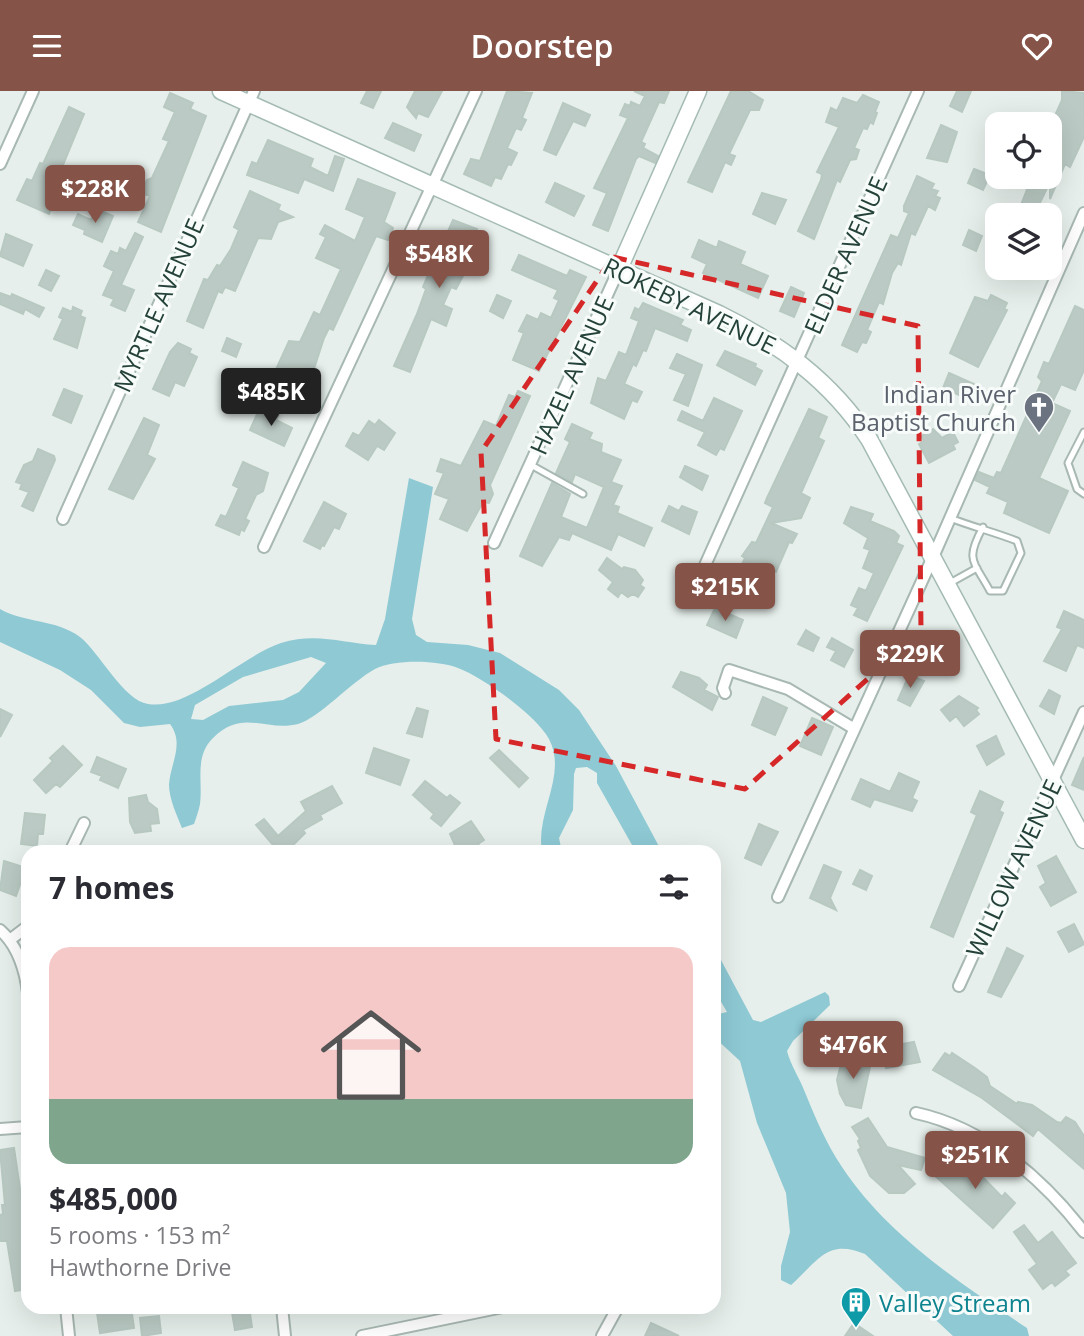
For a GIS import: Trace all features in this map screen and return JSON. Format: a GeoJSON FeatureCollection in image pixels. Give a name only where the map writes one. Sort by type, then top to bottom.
{"type":"FeatureCollection","features":[{"type":"Feature","properties":{"kind":"street"},"geometry":{"type":"LineString","coordinates":[[0,164],[33,91]]}},
{"type":"Feature","properties":{"kind":"street","name":"ROKEBY AVENUE"},"geometry":{"type":"LineString","coordinates":[[221,91],[251,97],[433,186],[743,326],[797,360],[833,392],[855,418],[1084,839]]}},
{"type":"Feature","properties":{"kind":"street"},"geometry":{"type":"LineString","coordinates":[[264,547],[476,91]]}},
{"type":"Feature","properties":{"kind":"street","name":"HAZEL AVENUE"},"geometry":{"type":"LineString","coordinates":[[494,543],[698,91]]}},
{"type":"Feature","properties":{"kind":"street","name":"ELDER AVENUE"},"geometry":{"type":"LineString","coordinates":[[702,572],[918,91]]}},
{"type":"Feature","properties":{"kind":"street","name":"MYRTLE AVENUE"},"geometry":{"type":"LineString","coordinates":[[63,519],[251,97]]}},
{"type":"Feature","properties":{"kind":"street"},"geometry":{"type":"LineString","coordinates":[[778,898],[853,728],[933,558],[1084,213]]}},
{"type":"Feature","properties":{"kind":"street"},"geometry":{"type":"LineString","coordinates":[[725,693],[723,688],[729,670],[788,688],[853,728]]}},
{"type":"Feature","properties":{"kind":"street","name":"WILLOW AVENUE"},"geometry":{"type":"LineString","coordinates":[[959,986],[1084,712]]}},
{"type":"Feature","properties":{"kind":"street"},"geometry":{"type":"LineString","coordinates":[[73,845],[84,823]]}},
{"type":"Feature","properties":{"kind":"street"},"geometry":{"type":"LineString","coordinates":[[0,930],[10,939],[21,964]]}},
{"type":"Feature","properties":{"kind":"street"},"geometry":{"type":"LineString","coordinates":[[10,939],[21,931]]}},
{"type":"Feature","properties":{"kind":"street"},"geometry":{"type":"LineString","coordinates":[[916,1113],[947,1119],[1025,1168],[1059,1199],[1084,1231]]}},
{"type":"Feature","properties":{"kind":"street"},"geometry":{"type":"LineString","coordinates":[[0,1129],[21,1128]]}},
{"type":"Feature","properties":{"kind":"street"},"geometry":{"type":"LineString","coordinates":[[67,1314],[69,1336]]}},
{"type":"Feature","properties":{"kind":"street"},"geometry":{"type":"LineString","coordinates":[[283,1314],[285,1336]]}},
{"type":"Feature","properties":{"kind":"street"},"geometry":{"type":"LineString","coordinates":[[362,1336],[469,1314]]}},
{"type":"Feature","properties":{"kind":"street"},"geometry":{"type":"LineString","coordinates":[[602,1336],[614,1314]]}},
{"type":"Feature","properties":{"kind":"lane"},"geometry":{"type":"LineString","coordinates":[[1084,432],[1068,463],[1077,489],[1084,494]]}},
{"type":"Feature","properties":{"kind":"lane"},"geometry":{"type":"LineString","coordinates":[[530,465],[583,494]]}},
{"type":"Feature","properties":{"kind":"lane"},"geometry":{"type":"LineString","coordinates":[[950,518],[974,528],[983,527],[1017,541],[1021,552],[1003,591],[998,594],[990,591],[977,568],[971,550],[983,527]]}},
{"type":"Feature","properties":{"kind":"lane"},"geometry":{"type":"LineString","coordinates":[[947,585],[977,568]]}},
{"type":"Feature","properties":{"kind":"highlighted area"},"geometry":{"type":"Polygon","coordinates":[[[613,257],[918,326],[921,631],[745,789],[496,739],[481,452],[613,257]]]}},
{"type":"Feature","properties":{"kind":"water"},"geometry":{"type":"Polygon","coordinates":[[[409,478],[433,487],[412,619],[416,635],[427,642],[468,645],[500,653],[559,690],[579,710],[616,766],[658,845],[632,845],[597,783],[597,773],[587,767],[576,768],[573,810],[559,838],[560,845],[542,845],[543,823],[555,766],[549,739],[533,719],[481,680],[458,668],[428,662],[393,663],[375,669],[316,715],[298,724],[286,726],[244,722],[224,729],[213,738],[203,753],[200,804],[194,824],[182,828],[169,790],[177,747],[170,724],[140,727],[124,723],[91,690],[60,670],[0,642],[0,609],[71,631],[88,644],[130,694],[148,704],[163,704],[179,699],[281,643],[317,638],[376,645],[385,619],[409,478]],[[311,657],[243,677],[195,705],[191,719],[203,720],[229,706],[283,700],[299,692],[326,663],[311,657]]]}},
{"type":"Feature","properties":{"kind":"water"},"geometry":{"type":"Polygon","coordinates":[[[721,960],[753,1020],[761,1022],[825,992],[829,996],[830,1005],[793,1041],[787,1051],[836,1158],[860,1191],[902,1236],[976,1294],[1027,1328],[1029,1336],[953,1336],[865,1254],[852,1250],[832,1250],[816,1260],[791,1285],[781,1280],[781,1266],[790,1232],[786,1193],[757,1123],[740,1061],[721,1043],[721,1013],[727,1012],[721,1002],[721,960]]]}},
{"type":"Feature","properties":{"kind":"building"},"geometry":{"type":"Polygon","coordinates":[[[367,91],[381,91],[373,108],[361,103],[367,91]]]}},
{"type":"Feature","properties":{"kind":"building"},"geometry":{"type":"Polygon","coordinates":[[[415,91],[442,91],[428,117],[418,113],[416,118],[407,107],[415,91]]]}},
{"type":"Feature","properties":{"kind":"building"},"geometry":{"type":"Polygon","coordinates":[[[507,91],[532,93],[522,118],[526,120],[521,130],[516,128],[507,148],[517,153],[501,179],[495,177],[491,186],[464,174],[471,159],[480,161],[507,91]]]}},
{"type":"Feature","properties":{"kind":"building"},"geometry":{"type":"Polygon","coordinates":[[[634,91],[669,91],[664,103],[659,102],[641,142],[645,144],[643,148],[658,156],[655,163],[639,156],[636,159],[608,231],[593,225],[607,193],[594,188],[628,118],[620,115],[625,104],[630,106],[631,102],[640,106],[645,96],[634,91]]]}},
{"type":"Feature","properties":{"kind":"building"},"geometry":{"type":"Polygon","coordinates":[[[731,91],[748,91],[763,100],[759,110],[750,110],[729,154],[735,156],[731,165],[725,162],[712,192],[688,182],[731,91]]]}},
{"type":"Feature","properties":{"kind":"building"},"geometry":{"type":"Polygon","coordinates":[[[957,91],[971,91],[962,112],[950,106],[957,91]]]}},
{"type":"Feature","properties":{"kind":"building"},"geometry":{"type":"Polygon","coordinates":[[[1062,91],[1084,93],[1084,137],[1070,167],[1065,164],[1062,171],[1062,112],[1057,112],[1062,100],[1062,91]]]}},
{"type":"Feature","properties":{"kind":"building"},"geometry":{"type":"Polygon","coordinates":[[[170,93],[193,103],[190,109],[206,116],[161,232],[138,222],[150,196],[141,193],[147,180],[152,178],[169,141],[163,139],[175,112],[164,107],[170,93]]]}},
{"type":"Feature","properties":{"kind":"building"},"geometry":{"type":"Polygon","coordinates":[[[863,95],[879,102],[875,112],[877,113],[873,124],[870,122],[867,129],[863,128],[854,148],[859,150],[856,159],[850,160],[840,182],[837,180],[814,239],[798,231],[821,180],[822,174],[817,172],[839,127],[826,122],[831,108],[837,111],[843,98],[857,103],[863,95]]]}},
{"type":"Feature","properties":{"kind":"building"},"geometry":{"type":"Polygon","coordinates":[[[563,103],[590,115],[585,126],[573,121],[556,155],[544,150],[563,103]]]}},
{"type":"Feature","properties":{"kind":"building"},"geometry":{"type":"Polygon","coordinates":[[[69,107],[84,114],[48,201],[53,204],[49,214],[17,200],[27,179],[32,181],[40,163],[43,164],[69,107]]]}},
{"type":"Feature","properties":{"kind":"building"},"geometry":{"type":"Polygon","coordinates":[[[393,123],[421,135],[414,151],[385,138],[393,123]]]}},
{"type":"Feature","properties":{"kind":"building"},"geometry":{"type":"Polygon","coordinates":[[[941,125],[957,132],[947,162],[927,158],[941,125]]]}},
{"type":"Feature","properties":{"kind":"building"},"geometry":{"type":"Polygon","coordinates":[[[268,140],[313,159],[310,167],[328,176],[335,156],[344,159],[333,191],[304,179],[298,193],[247,175],[252,162],[257,164],[268,140]]]}},
{"type":"Feature","properties":{"kind":"building"},"geometry":{"type":"Polygon","coordinates":[[[974,169],[985,173],[983,190],[968,183],[974,169]]]}},
{"type":"Feature","properties":{"kind":"building"},"geometry":{"type":"Polygon","coordinates":[[[917,176],[934,184],[931,189],[938,191],[935,196],[940,198],[935,210],[928,206],[915,235],[911,233],[901,265],[898,263],[892,273],[883,304],[879,302],[867,330],[871,332],[866,343],[862,342],[857,352],[842,345],[891,235],[898,238],[909,213],[904,211],[904,206],[917,176]]]}},
{"type":"Feature","properties":{"kind":"building"},"geometry":{"type":"Polygon","coordinates":[[[358,179],[395,193],[384,222],[393,228],[388,240],[376,236],[333,330],[329,328],[324,338],[307,390],[273,376],[289,341],[300,342],[314,312],[320,315],[341,269],[316,258],[326,237],[320,234],[325,225],[355,241],[365,217],[346,209],[358,179]]]}},
{"type":"Feature","properties":{"kind":"building"},"geometry":{"type":"Polygon","coordinates":[[[555,183],[584,196],[574,216],[546,202],[555,183]]]}},
{"type":"Feature","properties":{"kind":"building"},"geometry":{"type":"Polygon","coordinates":[[[1027,189],[1047,189],[1040,203],[1022,203],[1027,189]]]}},
{"type":"Feature","properties":{"kind":"building"},"geometry":{"type":"Polygon","coordinates":[[[250,191],[280,205],[278,210],[293,217],[278,222],[271,239],[258,238],[235,291],[225,287],[222,293],[218,291],[203,328],[187,321],[204,279],[208,280],[231,249],[239,230],[234,227],[250,191]]]}},
{"type":"Feature","properties":{"kind":"building"},"geometry":{"type":"Polygon","coordinates":[[[762,193],[786,200],[775,224],[753,214],[762,193]]]}},
{"type":"Feature","properties":{"kind":"building"},"geometry":{"type":"Polygon","coordinates":[[[96,209],[113,216],[102,242],[84,234],[85,230],[73,225],[78,214],[91,220],[96,209]]]}},
{"type":"Feature","properties":{"kind":"building"},"geometry":{"type":"Polygon","coordinates":[[[453,220],[477,229],[465,256],[472,259],[456,289],[451,287],[443,305],[452,309],[446,326],[431,319],[410,372],[394,366],[417,314],[426,289],[423,287],[429,273],[433,274],[441,256],[438,254],[453,220]]]}},
{"type":"Feature","properties":{"kind":"building"},"geometry":{"type":"Polygon","coordinates":[[[969,230],[982,236],[976,251],[963,245],[969,230]]]}},
{"type":"Feature","properties":{"kind":"building"},"geometry":{"type":"Polygon","coordinates":[[[135,233],[143,237],[121,285],[134,290],[125,311],[111,305],[114,299],[103,295],[114,271],[104,266],[111,251],[118,254],[120,248],[126,251],[135,233]]]}},
{"type":"Feature","properties":{"kind":"building"},"geometry":{"type":"Polygon","coordinates":[[[6,234],[32,245],[23,266],[0,256],[6,234]]]}},
{"type":"Feature","properties":{"kind":"building"},"geometry":{"type":"Polygon","coordinates":[[[699,240],[717,248],[719,241],[745,252],[740,264],[768,276],[758,298],[703,273],[707,264],[692,257],[699,240]]]}},
{"type":"Feature","properties":{"kind":"building"},"geometry":{"type":"Polygon","coordinates":[[[519,255],[567,276],[570,270],[586,277],[539,371],[513,360],[524,333],[519,331],[527,315],[538,320],[541,313],[551,318],[559,300],[554,298],[558,290],[512,270],[519,255]]]}},
{"type":"Feature","properties":{"kind":"building"},"geometry":{"type":"Polygon","coordinates":[[[46,270],[59,276],[51,291],[39,285],[46,270]]]}},
{"type":"Feature","properties":{"kind":"building"},"geometry":{"type":"Polygon","coordinates":[[[791,287],[804,293],[794,317],[780,311],[791,287]]]}},
{"type":"Feature","properties":{"kind":"building"},"geometry":{"type":"Polygon","coordinates":[[[0,293],[11,297],[12,294],[44,308],[39,317],[25,309],[23,314],[0,304],[0,293]]]}},
{"type":"Feature","properties":{"kind":"building"},"geometry":{"type":"Polygon","coordinates":[[[497,295],[511,301],[503,318],[490,311],[497,295]]]}},
{"type":"Feature","properties":{"kind":"building"},"geometry":{"type":"Polygon","coordinates":[[[991,295],[1007,303],[1004,309],[1007,310],[978,367],[950,353],[975,297],[988,301],[991,295]]]}},
{"type":"Feature","properties":{"kind":"building"},"geometry":{"type":"Polygon","coordinates":[[[643,303],[683,320],[680,325],[691,330],[687,341],[655,328],[646,351],[643,350],[636,366],[633,364],[624,384],[642,392],[637,402],[632,400],[624,419],[591,403],[598,378],[606,381],[619,352],[626,355],[639,321],[631,318],[635,308],[639,310],[643,303]]]}},
{"type":"Feature","properties":{"kind":"building","name":"Indian River Baptist Church"},"geometry":{"type":"Polygon","coordinates":[[[1075,306],[1084,310],[1084,370],[1075,390],[1061,384],[1052,403],[1070,411],[1039,478],[1068,491],[1049,533],[1004,513],[1008,502],[987,493],[990,487],[975,480],[979,472],[994,478],[997,472],[1001,473],[1042,381],[1038,377],[1044,362],[1049,364],[1075,306]]]}},
{"type":"Feature","properties":{"kind":"building"},"geometry":{"type":"Polygon","coordinates":[[[73,307],[82,311],[80,316],[85,318],[77,348],[54,339],[63,319],[59,317],[63,308],[72,312],[73,307]]]}},
{"type":"Feature","properties":{"kind":"building"},"geometry":{"type":"Polygon","coordinates":[[[227,338],[241,344],[236,357],[222,351],[227,338]]]}},
{"type":"Feature","properties":{"kind":"building"},"geometry":{"type":"Polygon","coordinates":[[[178,343],[191,349],[189,353],[197,357],[184,386],[175,382],[169,396],[153,389],[170,352],[178,343]]]}},
{"type":"Feature","properties":{"kind":"building"},"geometry":{"type":"Polygon","coordinates":[[[725,351],[756,364],[755,367],[762,371],[755,385],[717,365],[725,351]]]}},
{"type":"Feature","properties":{"kind":"building"},"geometry":{"type":"Polygon","coordinates":[[[677,354],[702,365],[688,406],[674,400],[686,374],[670,368],[677,354]]]}},
{"type":"Feature","properties":{"kind":"building"},"geometry":{"type":"Polygon","coordinates":[[[949,373],[974,384],[968,399],[943,388],[949,373]]]}},
{"type":"Feature","properties":{"kind":"building"},"geometry":{"type":"Polygon","coordinates":[[[64,389],[82,396],[71,423],[53,415],[64,389]]]}},
{"type":"Feature","properties":{"kind":"building"},"geometry":{"type":"Polygon","coordinates":[[[518,391],[530,396],[490,485],[493,494],[489,503],[483,502],[467,531],[440,519],[449,499],[435,494],[444,473],[437,471],[441,459],[461,466],[484,421],[496,426],[509,395],[515,397],[518,391]]]}},
{"type":"Feature","properties":{"kind":"building"},"geometry":{"type":"Polygon","coordinates":[[[714,398],[742,411],[724,450],[720,448],[716,455],[698,445],[705,432],[678,420],[682,411],[703,421],[714,398]]]}},
{"type":"Feature","properties":{"kind":"building"},"geometry":{"type":"Polygon","coordinates":[[[809,409],[827,417],[818,438],[824,441],[801,493],[810,498],[801,518],[771,523],[797,534],[792,543],[789,542],[776,572],[766,567],[756,589],[735,579],[745,558],[742,556],[752,542],[756,543],[773,507],[765,503],[809,409]]]}},
{"type":"Feature","properties":{"kind":"building"},"geometry":{"type":"Polygon","coordinates":[[[266,411],[278,416],[276,420],[292,428],[284,446],[250,430],[258,412],[264,415],[266,411]]]}},
{"type":"Feature","properties":{"kind":"building"},"geometry":{"type":"Polygon","coordinates":[[[144,418],[159,425],[147,455],[155,459],[133,499],[109,489],[144,418]]]}},
{"type":"Feature","properties":{"kind":"building"},"geometry":{"type":"Polygon","coordinates":[[[379,420],[395,433],[384,450],[377,446],[368,460],[346,446],[353,433],[359,436],[369,421],[375,425],[379,420]]]}},
{"type":"Feature","properties":{"kind":"building"},"geometry":{"type":"Polygon","coordinates":[[[572,424],[592,433],[589,439],[602,444],[601,452],[621,460],[611,482],[622,486],[613,505],[619,507],[617,513],[652,528],[644,546],[618,534],[611,550],[572,533],[569,540],[559,537],[542,566],[520,556],[552,483],[570,494],[561,517],[587,528],[604,487],[575,474],[572,482],[556,473],[570,442],[565,439],[572,424]]]}},
{"type":"Feature","properties":{"kind":"building"},"geometry":{"type":"Polygon","coordinates":[[[933,429],[942,438],[953,432],[958,442],[953,445],[955,449],[929,463],[919,444],[924,441],[921,436],[933,429]]]}},
{"type":"Feature","properties":{"kind":"building"},"geometry":{"type":"Polygon","coordinates":[[[38,449],[54,456],[55,460],[33,511],[22,506],[29,492],[20,489],[22,484],[16,482],[24,465],[33,461],[38,449]]]}},
{"type":"Feature","properties":{"kind":"building"},"geometry":{"type":"Polygon","coordinates":[[[243,462],[268,473],[263,491],[256,495],[245,519],[249,521],[239,535],[216,525],[221,515],[226,517],[239,488],[233,485],[243,462]]]}},
{"type":"Feature","properties":{"kind":"building"},"geometry":{"type":"Polygon","coordinates":[[[685,466],[708,476],[702,490],[680,477],[685,466]]]}},
{"type":"Feature","properties":{"kind":"building"},"geometry":{"type":"Polygon","coordinates":[[[324,502],[346,514],[339,529],[334,527],[320,549],[304,541],[324,502]]]}},
{"type":"Feature","properties":{"kind":"building"},"geometry":{"type":"Polygon","coordinates":[[[669,506],[679,511],[682,506],[697,512],[689,534],[662,521],[669,506]]]}},
{"type":"Feature","properties":{"kind":"building"},"geometry":{"type":"Polygon","coordinates":[[[851,507],[873,514],[870,521],[894,531],[899,536],[896,543],[903,546],[867,621],[854,615],[858,608],[851,605],[859,588],[866,591],[874,573],[863,568],[870,550],[864,548],[868,538],[844,523],[851,507]]]}},
{"type":"Feature","properties":{"kind":"building"},"geometry":{"type":"Polygon","coordinates":[[[607,558],[622,569],[624,567],[635,570],[643,580],[640,585],[644,588],[638,597],[633,594],[628,597],[621,592],[618,597],[608,589],[613,582],[599,570],[607,558]]]}},
{"type":"Feature","properties":{"kind":"building"},"geometry":{"type":"Polygon","coordinates":[[[715,608],[743,620],[736,638],[707,625],[715,608]]]}},
{"type":"Feature","properties":{"kind":"building"},"geometry":{"type":"Polygon","coordinates":[[[1064,611],[1084,620],[1084,648],[1077,645],[1066,671],[1044,661],[1062,629],[1057,627],[1064,611]]]}},
{"type":"Feature","properties":{"kind":"building"},"geometry":{"type":"Polygon","coordinates":[[[806,630],[819,638],[813,651],[798,644],[806,630]]]}},
{"type":"Feature","properties":{"kind":"building"},"geometry":{"type":"Polygon","coordinates":[[[939,637],[953,652],[940,664],[936,659],[933,662],[920,649],[939,637]]]}},
{"type":"Feature","properties":{"kind":"building"},"geometry":{"type":"Polygon","coordinates":[[[832,638],[853,650],[844,667],[831,660],[836,651],[827,647],[832,638]]]}},
{"type":"Feature","properties":{"kind":"building"},"geometry":{"type":"Polygon","coordinates":[[[681,672],[699,678],[707,685],[704,690],[718,697],[712,710],[673,687],[681,672]]]}},
{"type":"Feature","properties":{"kind":"building"},"geometry":{"type":"Polygon","coordinates":[[[909,675],[924,681],[910,706],[898,700],[909,675]]]}},
{"type":"Feature","properties":{"kind":"building"},"geometry":{"type":"Polygon","coordinates":[[[1049,690],[1060,696],[1054,714],[1040,706],[1049,690]]]}},
{"type":"Feature","properties":{"kind":"building"},"geometry":{"type":"Polygon","coordinates":[[[959,696],[978,708],[976,710],[979,714],[964,726],[956,716],[950,721],[941,710],[959,696]]]}},
{"type":"Feature","properties":{"kind":"building"},"geometry":{"type":"Polygon","coordinates":[[[763,697],[787,708],[775,735],[752,725],[763,697]]]}},
{"type":"Feature","properties":{"kind":"building"},"geometry":{"type":"Polygon","coordinates":[[[417,708],[428,711],[422,737],[407,733],[417,708]]]}},
{"type":"Feature","properties":{"kind":"building"},"geometry":{"type":"Polygon","coordinates":[[[0,709],[12,715],[0,737],[0,709]]]}},
{"type":"Feature","properties":{"kind":"building"},"geometry":{"type":"Polygon","coordinates":[[[812,718],[833,727],[821,755],[800,746],[812,718]]]}},
{"type":"Feature","properties":{"kind":"building"},"geometry":{"type":"Polygon","coordinates":[[[996,736],[1004,754],[987,765],[977,746],[996,736]]]}},
{"type":"Feature","properties":{"kind":"building"},"geometry":{"type":"Polygon","coordinates":[[[63,746],[82,765],[60,787],[56,784],[46,793],[34,780],[53,761],[50,758],[63,746]]]}},
{"type":"Feature","properties":{"kind":"building"},"geometry":{"type":"Polygon","coordinates":[[[374,748],[409,760],[400,785],[366,773],[374,748]]]}},
{"type":"Feature","properties":{"kind":"building"},"geometry":{"type":"Polygon","coordinates":[[[499,750],[528,778],[519,787],[490,758],[499,750]]]}},
{"type":"Feature","properties":{"kind":"building"},"geometry":{"type":"Polygon","coordinates":[[[97,757],[126,769],[118,788],[100,780],[102,776],[91,772],[97,757]]]}},
{"type":"Feature","properties":{"kind":"building"},"geometry":{"type":"Polygon","coordinates":[[[1084,757],[1084,790],[1072,785],[1084,757]]]}},
{"type":"Feature","properties":{"kind":"building"},"geometry":{"type":"Polygon","coordinates":[[[899,773],[919,782],[912,798],[917,801],[912,811],[874,799],[870,807],[852,799],[861,779],[890,792],[899,773]]]}},
{"type":"Feature","properties":{"kind":"building"},"geometry":{"type":"Polygon","coordinates":[[[425,781],[447,798],[450,795],[460,803],[441,826],[431,818],[434,814],[413,795],[425,781]]]}},
{"type":"Feature","properties":{"kind":"building"},"geometry":{"type":"Polygon","coordinates":[[[332,786],[342,803],[320,815],[322,819],[303,830],[305,833],[293,845],[273,845],[256,825],[264,819],[278,836],[306,811],[301,802],[332,786]]]}},
{"type":"Feature","properties":{"kind":"building"},"geometry":{"type":"Polygon","coordinates":[[[980,791],[1003,802],[999,811],[1003,813],[953,937],[931,927],[977,815],[971,812],[980,791]]]}},
{"type":"Feature","properties":{"kind":"building"},"geometry":{"type":"Polygon","coordinates":[[[146,795],[148,802],[157,809],[159,823],[150,824],[151,831],[135,833],[130,822],[129,798],[146,795]]]}},
{"type":"Feature","properties":{"kind":"building"},"geometry":{"type":"Polygon","coordinates":[[[25,813],[45,815],[43,834],[38,834],[37,845],[21,844],[25,813]]]}},
{"type":"Feature","properties":{"kind":"building"},"geometry":{"type":"Polygon","coordinates":[[[471,821],[484,840],[479,845],[455,845],[450,834],[471,821]]]}},
{"type":"Feature","properties":{"kind":"building"},"geometry":{"type":"Polygon","coordinates":[[[759,824],[778,832],[761,865],[745,858],[759,824]]]}},
{"type":"Feature","properties":{"kind":"building"},"geometry":{"type":"Polygon","coordinates":[[[1056,856],[1076,892],[1051,906],[1040,887],[1046,883],[1038,866],[1056,856]]]}},
{"type":"Feature","properties":{"kind":"building"},"geometry":{"type":"Polygon","coordinates":[[[4,861],[21,866],[21,882],[16,896],[0,890],[4,861]]]}},
{"type":"Feature","properties":{"kind":"building"},"geometry":{"type":"Polygon","coordinates":[[[824,865],[841,872],[830,898],[836,910],[810,898],[824,865]]]}},
{"type":"Feature","properties":{"kind":"building"},"geometry":{"type":"Polygon","coordinates":[[[860,870],[872,876],[866,890],[853,884],[860,870]]]}},
{"type":"Feature","properties":{"kind":"building"},"geometry":{"type":"Polygon","coordinates":[[[1074,924],[1084,944],[1069,952],[1058,932],[1074,924]]]}},
{"type":"Feature","properties":{"kind":"building"},"geometry":{"type":"Polygon","coordinates":[[[1007,948],[1023,956],[1001,997],[988,992],[1007,948]]]}},
{"type":"Feature","properties":{"kind":"building"},"geometry":{"type":"Polygon","coordinates":[[[914,1042],[920,1062],[886,1068],[880,1048],[914,1042]]]}},
{"type":"Feature","properties":{"kind":"building"},"geometry":{"type":"Polygon","coordinates":[[[945,1053],[950,1056],[952,1053],[975,1068],[987,1077],[990,1086],[1017,1104],[1032,1105],[1057,1122],[1061,1123],[1066,1117],[1075,1122],[1084,1136],[1084,1169],[1038,1129],[1033,1136],[982,1098],[933,1070],[945,1053]]]}},
{"type":"Feature","properties":{"kind":"building"},"geometry":{"type":"Polygon","coordinates":[[[848,1058],[871,1062],[861,1108],[846,1105],[840,1094],[837,1080],[840,1068],[848,1058]]]}},
{"type":"Feature","properties":{"kind":"building"},"geometry":{"type":"Polygon","coordinates":[[[868,1118],[887,1147],[925,1158],[921,1170],[898,1165],[915,1184],[904,1193],[889,1193],[870,1176],[858,1150],[861,1148],[858,1141],[860,1139],[852,1127],[868,1118]]]}},
{"type":"Feature","properties":{"kind":"building"},"geometry":{"type":"Polygon","coordinates":[[[14,1148],[21,1196],[21,1290],[15,1291],[7,1241],[0,1241],[0,1215],[3,1214],[2,1205],[5,1205],[0,1150],[14,1148]]]}},
{"type":"Feature","properties":{"kind":"building"},"geometry":{"type":"Polygon","coordinates":[[[951,1156],[966,1171],[972,1166],[1002,1197],[1005,1193],[1015,1203],[993,1228],[933,1174],[951,1156]]]}},
{"type":"Feature","properties":{"kind":"building"},"geometry":{"type":"Polygon","coordinates":[[[1024,1225],[1038,1243],[1052,1232],[1076,1263],[1065,1271],[1069,1275],[1055,1286],[1052,1282],[1043,1289],[1029,1270],[1037,1264],[1014,1232],[1024,1225]]]}},
{"type":"Feature","properties":{"kind":"building"},"geometry":{"type":"Polygon","coordinates":[[[97,1314],[132,1314],[134,1328],[100,1333],[97,1314]]]}},
{"type":"Feature","properties":{"kind":"building"},"geometry":{"type":"Polygon","coordinates":[[[232,1314],[250,1314],[252,1327],[235,1330],[232,1314]]]}},
{"type":"Feature","properties":{"kind":"building"},"geometry":{"type":"Polygon","coordinates":[[[159,1316],[161,1333],[142,1336],[140,1318],[159,1316]]]}},
{"type":"Feature","properties":{"kind":"building"},"geometry":{"type":"Polygon","coordinates":[[[651,1323],[679,1336],[645,1336],[651,1323]]]}},
{"type":"Feature","properties":{"kind":"building","name":"Valley Stream"},"geometry":{"type":"Polygon","coordinates":[[[854,1323],[873,1336],[845,1336],[854,1323]]]}},
{"type":"Feature","properties":{"kind":"place","name":"Indian River Baptist Church"},"geometry":{"type":"Point","coordinates":[1039,434]}},
{"type":"Feature","properties":{"kind":"place","name":"Valley Stream"},"geometry":{"type":"Point","coordinates":[856,1329]}}]}
